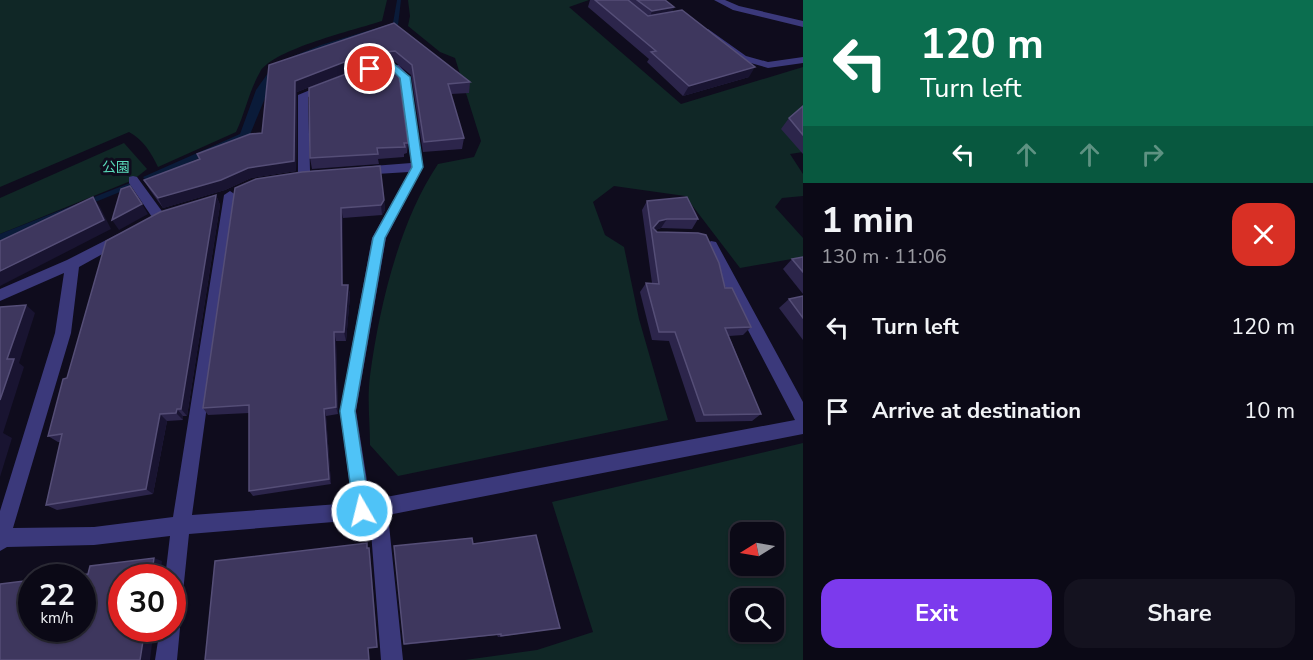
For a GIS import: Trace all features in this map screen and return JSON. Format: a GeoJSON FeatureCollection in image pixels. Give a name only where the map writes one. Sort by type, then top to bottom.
{"type":"FeatureCollection","features":[{"type":"Feature","properties":{"kind":"street"},"geometry":{"type":"LineString","coordinates":[[718,0],[736,8],[803,24]]}},
{"type":"Feature","properties":{"kind":"street"},"geometry":{"type":"LineString","coordinates":[[696,25],[743,58],[768,65],[803,60]]}},
{"type":"Feature","properties":{"kind":"street"},"geometry":{"type":"LineString","coordinates":[[370,69],[394,67],[405,77],[417,167],[379,238],[348,411],[370,510],[392,660]]}},
{"type":"Feature","properties":{"kind":"street"},"geometry":{"type":"LineString","coordinates":[[337,82],[303,95],[299,176],[417,167]]}},
{"type":"Feature","properties":{"kind":"street"},"geometry":{"type":"LineString","coordinates":[[136,184],[159,217]]}},
{"type":"Feature","properties":{"kind":"street"},"geometry":{"type":"LineString","coordinates":[[176,564],[229,195]]}},
{"type":"Feature","properties":{"kind":"street"},"geometry":{"type":"LineString","coordinates":[[0,295],[72,264],[130,232]]}},
{"type":"Feature","properties":{"kind":"street"},"geometry":{"type":"LineString","coordinates":[[700,237],[707,239],[803,418]]}},
{"type":"Feature","properties":{"kind":"street"},"geometry":{"type":"LineString","coordinates":[[72,264],[63,333],[0,539],[94,536],[181,525],[370,510],[803,426]]}},
{"type":"Feature","properties":{"kind":"street"},"geometry":{"type":"LineString","coordinates":[[166,660],[168,642]]}},
{"type":"Feature","properties":{"kind":"green space"},"geometry":{"type":"Polygon","coordinates":[[[0,0],[387,0],[382,21],[297,48],[268,64],[256,79],[236,132],[158,167],[143,143],[129,132],[0,187],[0,0]]]}},
{"type":"Feature","properties":{"kind":"green space"},"geometry":{"type":"Polygon","coordinates":[[[408,0],[589,0],[569,7],[681,104],[803,67],[803,152],[790,154],[803,174],[803,196],[782,198],[775,207],[803,238],[803,257],[740,268],[685,196],[614,186],[593,202],[605,235],[624,247],[639,319],[668,420],[398,476],[370,445],[369,393],[374,350],[385,294],[402,239],[424,187],[438,164],[474,157],[481,141],[455,58],[440,52],[408,26],[410,16],[408,0]]]}},
{"type":"Feature","properties":{"kind":"green space","name":"公園"},"geometry":{"type":"Polygon","coordinates":[[[124,143],[147,169],[133,180],[0,234],[0,198],[124,143]]]}},
{"type":"Feature","properties":{"kind":"green space"},"geometry":{"type":"Polygon","coordinates":[[[803,443],[803,660],[465,660],[537,650],[593,632],[552,502],[803,443]]]}},
{"type":"Feature","properties":{"kind":"water"},"geometry":{"type":"Polygon","coordinates":[[[397,0],[401,0],[398,25],[270,86],[249,137],[146,181],[143,177],[240,134],[256,90],[268,73],[281,61],[321,45],[393,23],[397,0]]]}},
{"type":"Feature","properties":{"kind":"water"},"geometry":{"type":"Polygon","coordinates":[[[130,183],[132,187],[0,241],[0,234],[130,183]]]}},
{"type":"Feature","properties":{"kind":"building"},"geometry":{"type":"Polygon","coordinates":[[[595,0],[628,0],[648,16],[682,10],[755,67],[689,86],[651,52],[656,51],[595,0]]]}},
{"type":"Feature","properties":{"kind":"building"},"geometry":{"type":"Polygon","coordinates":[[[637,0],[665,0],[674,7],[652,11],[637,0]]]}},
{"type":"Feature","properties":{"kind":"building"},"geometry":{"type":"Polygon","coordinates":[[[394,23],[470,82],[448,84],[464,138],[424,142],[412,65],[395,51],[365,54],[295,81],[294,161],[248,168],[221,180],[158,198],[144,180],[200,159],[197,154],[250,134],[262,133],[269,65],[394,23]]]}},
{"type":"Feature","properties":{"kind":"building"},"geometry":{"type":"Polygon","coordinates":[[[392,62],[398,69],[408,143],[404,143],[405,147],[377,148],[378,154],[310,158],[309,88],[372,64],[392,62]]]}},
{"type":"Feature","properties":{"kind":"building"},"geometry":{"type":"Polygon","coordinates":[[[803,106],[803,135],[789,118],[803,106]]]}},
{"type":"Feature","properties":{"kind":"building"},"geometry":{"type":"Polygon","coordinates":[[[380,166],[384,200],[381,205],[341,208],[342,285],[348,285],[344,332],[334,332],[336,407],[324,409],[329,479],[249,491],[249,405],[203,408],[235,188],[256,179],[302,172],[380,166]]]}},
{"type":"Feature","properties":{"kind":"building"},"geometry":{"type":"Polygon","coordinates":[[[130,186],[142,204],[112,220],[121,189],[130,186]]]}},
{"type":"Feature","properties":{"kind":"building"},"geometry":{"type":"Polygon","coordinates":[[[216,195],[181,409],[177,409],[176,413],[160,414],[146,489],[46,505],[62,434],[48,436],[63,379],[67,378],[106,241],[160,212],[216,195]]]}},
{"type":"Feature","properties":{"kind":"building"},"geometry":{"type":"Polygon","coordinates":[[[93,197],[104,220],[0,271],[0,241],[93,197]]]}},
{"type":"Feature","properties":{"kind":"building"},"geometry":{"type":"Polygon","coordinates":[[[687,197],[698,219],[667,219],[659,221],[653,228],[657,232],[706,235],[719,263],[725,288],[732,288],[751,327],[725,328],[761,414],[704,415],[675,332],[659,332],[646,283],[659,284],[647,201],[687,197]]]}},
{"type":"Feature","properties":{"kind":"building"},"geometry":{"type":"Polygon","coordinates":[[[803,257],[803,272],[792,259],[803,257]]]}},
{"type":"Feature","properties":{"kind":"building"},"geometry":{"type":"Polygon","coordinates":[[[803,296],[803,318],[789,299],[803,296]]]}},
{"type":"Feature","properties":{"kind":"building"},"geometry":{"type":"Polygon","coordinates":[[[26,305],[7,359],[14,359],[0,400],[0,307],[26,305]]]}},
{"type":"Feature","properties":{"kind":"building"},"geometry":{"type":"Polygon","coordinates":[[[536,535],[560,628],[501,636],[501,634],[404,644],[394,546],[472,538],[473,544],[536,535]]]}},
{"type":"Feature","properties":{"kind":"building"},"geometry":{"type":"Polygon","coordinates":[[[367,543],[377,647],[368,648],[369,660],[205,660],[215,561],[367,543]]]}},
{"type":"Feature","properties":{"kind":"building"},"geometry":{"type":"Polygon","coordinates":[[[154,558],[153,564],[108,564],[108,642],[143,642],[140,660],[0,660],[0,584],[18,582],[18,642],[96,642],[96,565],[154,558]]]}},
{"type":"Feature","properties":{"kind":"route"},"geometry":{"type":"LineString","coordinates":[[362,511],[348,411],[379,238],[417,167],[405,77],[394,67],[370,69]]}}]}
